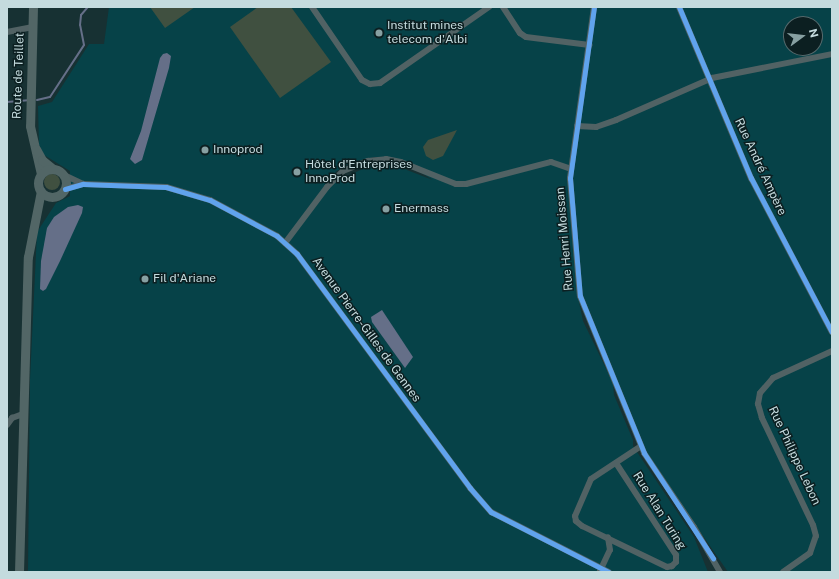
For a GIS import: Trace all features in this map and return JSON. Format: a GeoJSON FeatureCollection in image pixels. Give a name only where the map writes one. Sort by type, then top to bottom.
{"type":"FeatureCollection","features":[{"type":"Feature","properties":{"kind":"main road","name":"Route de Teillet"},"geometry":{"type":"LineString","coordinates":[[33,7],[30,126],[33,145],[41,174]]}},
{"type":"Feature","properties":{"kind":"main road","name":"Route de Teillet"},"geometry":{"type":"LineString","coordinates":[[33,145],[42,160],[53,169]]}},
{"type":"Feature","properties":{"kind":"main road"},"geometry":{"type":"LineString","coordinates":[[20,572],[28,257],[34,224],[41,192],[38,181],[41,174],[53,169],[64,175],[65,189],[60,195],[53,197],[44,205],[34,224]]}},
{"type":"Feature","properties":{"kind":"main road"},"geometry":{"type":"LineString","coordinates":[[41,192],[53,197]]}},
{"type":"Feature","properties":{"kind":"street"},"geometry":{"type":"LineString","coordinates":[[312,7],[362,80],[370,84],[380,83],[489,7]]}},
{"type":"Feature","properties":{"kind":"street"},"geometry":{"type":"LineString","coordinates":[[503,7],[520,33],[526,37],[589,45]]}},
{"type":"Feature","properties":{"kind":"street","name":"Rue Henri Moissan"},"geometry":{"type":"LineString","coordinates":[[594,7],[571,169],[570,193],[580,296],[615,377],[641,446],[713,558],[720,572]]}},
{"type":"Feature","properties":{"kind":"street","name":"Rue André Ampère"},"geometry":{"type":"LineString","coordinates":[[679,7],[708,79],[752,178],[832,332]]}},
{"type":"Feature","properties":{"kind":"street"},"geometry":{"type":"LineString","coordinates":[[7,32],[32,27]]}},
{"type":"Feature","properties":{"kind":"street"},"geometry":{"type":"LineString","coordinates":[[577,126],[596,127],[616,120],[708,79],[832,54]]}},
{"type":"Feature","properties":{"kind":"street"},"geometry":{"type":"LineString","coordinates":[[286,243],[327,187],[343,171],[357,164],[375,160],[401,162],[456,184],[466,184],[524,167],[551,162],[571,169]]}},
{"type":"Feature","properties":{"kind":"street","name":"Avenue Pierre-Gilles de Gennes"},"geometry":{"type":"LineString","coordinates":[[64,175],[83,184]]}},
{"type":"Feature","properties":{"kind":"street","name":"Avenue Pierre-Gilles de Gennes"},"geometry":{"type":"LineString","coordinates":[[65,189],[83,184],[150,185],[187,192],[210,200],[286,243],[315,276],[470,488],[491,512],[601,570],[609,572]]}},
{"type":"Feature","properties":{"kind":"street","name":"Rue Philippe Lebon"},"geometry":{"type":"LineString","coordinates":[[783,572],[810,553],[816,536],[813,524],[762,418],[758,404],[760,393],[773,378],[832,351]]}},
{"type":"Feature","properties":{"kind":"street"},"geometry":{"type":"LineString","coordinates":[[7,425],[12,418],[23,414]]}},
{"type":"Feature","properties":{"kind":"street","name":"Rue Alan Turing"},"geometry":{"type":"LineString","coordinates":[[616,463],[676,555],[676,562],[667,567],[608,537],[582,526],[576,521],[575,516],[591,479],[641,446]]}},
{"type":"Feature","properties":{"kind":"street"},"geometry":{"type":"LineString","coordinates":[[601,570],[610,550],[608,537]]}},
{"type":"Feature","properties":{"kind":"street"},"geometry":{"type":"LineString","coordinates":[[610,550],[624,545]]}},
{"type":"Feature","properties":{"kind":"street","name":"Rue Henri Moissan"},"geometry":{"type":"LineString","coordinates":[[713,558],[717,572]]}},
{"type":"Feature","properties":{"kind":"shaded area"},"geometry":{"type":"Polygon","coordinates":[[[109,7],[832,7],[832,572],[728,572],[649,458],[579,302],[583,321],[613,383],[614,395],[633,440],[633,446],[694,537],[708,572],[28,572],[30,380],[37,232],[56,203],[70,196],[70,171],[44,155],[39,145],[38,106],[52,102],[89,44],[104,44],[109,7]],[[375,157],[350,163],[335,172],[341,179],[369,166],[385,165],[399,167],[433,180],[397,158],[375,157]]]}},
{"type":"Feature","properties":{"kind":"shaded area"},"geometry":{"type":"Polygon","coordinates":[[[167,53],[171,56],[169,68],[142,160],[135,164],[130,159],[141,131],[160,58],[163,54],[167,53]]]}},
{"type":"Feature","properties":{"kind":"shaded area"},"geometry":{"type":"Polygon","coordinates":[[[78,205],[83,207],[82,213],[46,289],[43,291],[40,289],[41,261],[47,228],[54,217],[68,207],[78,205]]]}},
{"type":"Feature","properties":{"kind":"shaded area"},"geometry":{"type":"Polygon","coordinates":[[[382,310],[413,357],[405,368],[372,322],[371,317],[382,310]]]}},
{"type":"Feature","properties":{"kind":"green space"},"geometry":{"type":"Polygon","coordinates":[[[150,7],[195,7],[165,28],[150,7]]]}},
{"type":"Feature","properties":{"kind":"green space"},"geometry":{"type":"Polygon","coordinates":[[[258,7],[291,7],[331,62],[280,98],[230,27],[258,7]]]}},
{"type":"Feature","properties":{"kind":"green space"},"geometry":{"type":"Polygon","coordinates":[[[457,130],[443,156],[433,160],[426,156],[423,147],[428,140],[457,130]]]}},
{"type":"Feature","properties":{"kind":"green space"},"geometry":{"type":"Polygon","coordinates":[[[49,174],[55,174],[60,179],[58,188],[55,190],[49,190],[44,185],[44,179],[49,174]]]}},
{"type":"Feature","properties":{"kind":"waterway"},"geometry":{"type":"LineString","coordinates":[[37,100],[50,97],[84,45],[80,25],[81,15],[88,7]]}},
{"type":"Feature","properties":{"kind":"waterway"},"geometry":{"type":"LineString","coordinates":[[7,102],[28,100]]}},
{"type":"Feature","properties":{"kind":"cycle path"},"geometry":{"type":"LineString","coordinates":[[594,7],[570,178],[580,296],[644,453],[713,558]]}},
{"type":"Feature","properties":{"kind":"cycle path"},"geometry":{"type":"LineString","coordinates":[[679,7],[751,178],[832,332]]}},
{"type":"Feature","properties":{"kind":"cycle path"},"geometry":{"type":"LineString","coordinates":[[65,189],[83,184],[166,187],[210,200],[277,236],[297,254],[470,488],[491,512],[609,572]]}},
{"type":"Feature","properties":{"kind":"place","name":"Institut mines telecom d'Albi"},"geometry":{"type":"Point","coordinates":[379,33]}},
{"type":"Feature","properties":{"kind":"place","name":"Innoprod"},"geometry":{"type":"Point","coordinates":[205,150]}},
{"type":"Feature","properties":{"kind":"place","name":"Hôtel d'Entreprises InnoProd"},"geometry":{"type":"Point","coordinates":[297,172]}},
{"type":"Feature","properties":{"kind":"place","name":"Enermass"},"geometry":{"type":"Point","coordinates":[386,209]}},
{"type":"Feature","properties":{"kind":"place","name":"Fil d'Ariane"},"geometry":{"type":"Point","coordinates":[145,279]}}]}
